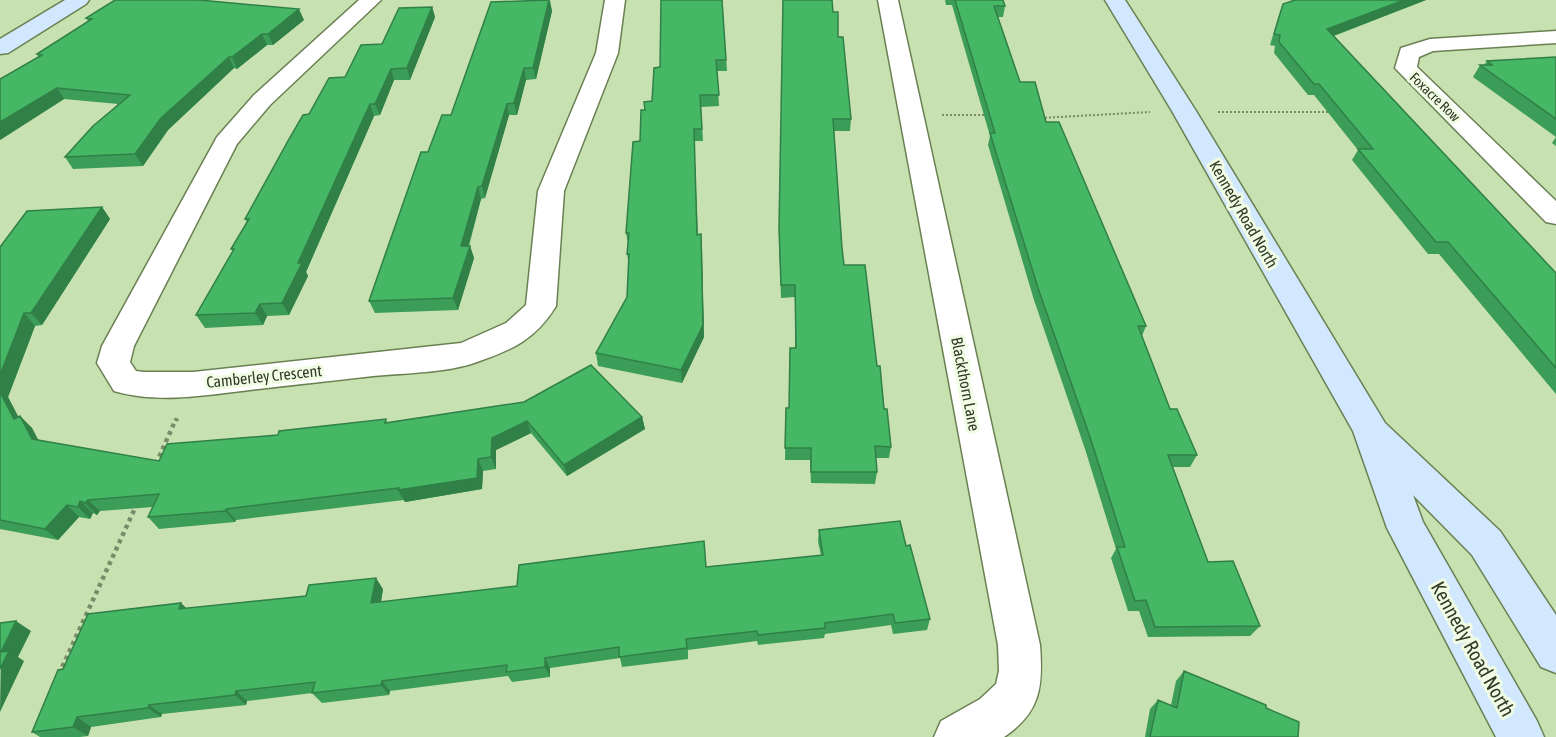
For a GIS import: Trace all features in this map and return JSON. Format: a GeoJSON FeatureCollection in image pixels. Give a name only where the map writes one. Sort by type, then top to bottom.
{"type":"FeatureCollection","features":[{"type":"Feature","properties":{"kind":"main road"},"geometry":{"type":"LineString","coordinates":[[0,48],[79,0]]}},
{"type":"Feature","properties":{"kind":"main road","name":"Kennedy Road North"},"geometry":{"type":"LineString","coordinates":[[1115,0],[1184,111],[1370,429],[1406,528],[1521,737]]}},
{"type":"Feature","properties":{"kind":"main road","name":"Kennedy Road North"},"geometry":{"type":"LineString","coordinates":[[1370,429],[1486,543],[1556,652]]}},
{"type":"Feature","properties":{"kind":"street","name":"Camberley Crescent"},"geometry":{"type":"LineString","coordinates":[[372,0],[262,100],[226,142],[123,333],[114,363],[126,382],[144,385],[193,384],[465,354],[507,338],[535,318],[541,306],[551,191],[608,53],[615,0]]}},
{"type":"Feature","properties":{"kind":"street","name":"Blackthorn Lane"},"geometry":{"type":"LineString","coordinates":[[888,0],[1019,645],[1020,679],[1010,705],[983,725],[957,737]]}},
{"type":"Feature","properties":{"kind":"street","name":"Foxacre Row"},"geometry":{"type":"LineString","coordinates":[[1556,37],[1430,45],[1409,53],[1406,68],[1556,216]]}},
{"type":"Feature","properties":{"kind":"path"},"geometry":{"type":"LineString","coordinates":[[1039,118],[1184,111],[1333,112]]}},
{"type":"Feature","properties":{"kind":"path"},"geometry":{"type":"LineString","coordinates":[[912,116],[991,115]]}},
{"type":"Feature","properties":{"kind":"path"},"geometry":{"type":"LineString","coordinates":[[153,470],[193,384]]}},
{"type":"Feature","properties":{"kind":"path"},"geometry":{"type":"LineString","coordinates":[[54,684],[138,502]]}},
{"type":"Feature","properties":{"kind":"building"},"geometry":{"type":"Polygon","coordinates":[[[115,0],[199,0],[299,9],[268,34],[262,34],[229,57],[161,118],[135,154],[65,157],[93,126],[130,95],[57,88],[0,122],[0,79],[42,55],[37,54],[92,19],[86,18],[115,0]]]}},
{"type":"Feature","properties":{"kind":"building"},"geometry":{"type":"Polygon","coordinates":[[[549,0],[533,68],[524,68],[514,103],[507,104],[482,186],[478,187],[461,246],[470,246],[453,298],[369,301],[421,152],[428,152],[442,115],[451,115],[491,2],[549,0]]]}},
{"type":"Feature","properties":{"kind":"building"},"geometry":{"type":"Polygon","coordinates":[[[661,0],[722,0],[726,60],[716,60],[719,95],[700,95],[702,129],[694,129],[697,235],[701,234],[703,325],[681,370],[596,353],[627,297],[629,233],[626,233],[633,142],[640,141],[641,110],[645,110],[644,102],[652,101],[654,68],[660,67],[661,0]]]}},
{"type":"Feature","properties":{"kind":"building"},"geometry":{"type":"Polygon","coordinates":[[[783,0],[832,0],[833,12],[838,12],[838,37],[843,37],[851,119],[833,119],[842,248],[844,265],[865,265],[877,366],[880,366],[884,409],[887,409],[891,447],[875,446],[877,472],[811,472],[811,448],[785,448],[786,408],[789,408],[790,348],[796,348],[795,285],[781,285],[779,228],[783,0]]]}},
{"type":"Feature","properties":{"kind":"building"},"geometry":{"type":"Polygon","coordinates":[[[955,0],[1003,0],[1005,6],[994,6],[1020,82],[1035,82],[1046,122],[1059,122],[1146,326],[1138,326],[1170,409],[1177,409],[1197,455],[1168,455],[1208,562],[1233,561],[1260,626],[1155,627],[1146,600],[1135,601],[1117,547],[1125,547],[1090,437],[1038,288],[990,133],[995,133],[955,0]]]}},
{"type":"Feature","properties":{"kind":"building"},"geometry":{"type":"Polygon","coordinates":[[[1295,0],[1404,0],[1327,29],[1556,273],[1556,368],[1448,242],[1436,242],[1358,149],[1373,149],[1319,84],[1314,84],[1279,42],[1280,35],[1274,34],[1283,4],[1295,0]]]}},
{"type":"Feature","properties":{"kind":"building"},"geometry":{"type":"Polygon","coordinates":[[[432,7],[407,68],[391,69],[375,104],[370,104],[298,263],[302,263],[282,303],[260,304],[255,313],[196,315],[234,249],[231,249],[249,219],[245,219],[289,139],[303,115],[309,114],[329,78],[345,77],[361,45],[382,44],[399,8],[432,7]]]}},
{"type":"Feature","properties":{"kind":"building"},"geometry":{"type":"Polygon","coordinates":[[[1556,57],[1556,119],[1480,65],[1492,65],[1487,61],[1556,57]]]}},
{"type":"Feature","properties":{"kind":"building"},"geometry":{"type":"Polygon","coordinates":[[[102,207],[31,313],[24,313],[0,375],[0,247],[27,211],[102,207]]]}},
{"type":"Feature","properties":{"kind":"building"},"geometry":{"type":"Polygon","coordinates":[[[591,365],[642,417],[564,465],[527,421],[492,438],[491,457],[478,459],[477,478],[398,490],[399,488],[226,509],[225,511],[148,517],[159,494],[88,500],[85,503],[80,501],[78,507],[67,505],[45,529],[0,520],[0,392],[14,419],[20,416],[32,439],[159,461],[167,444],[278,435],[279,431],[386,419],[385,423],[524,402],[591,365]]]}},
{"type":"Feature","properties":{"kind":"building"},"geometry":{"type":"Polygon","coordinates":[[[900,521],[906,546],[910,545],[930,619],[895,623],[893,614],[825,623],[825,628],[758,635],[757,631],[686,639],[687,648],[619,657],[619,647],[545,658],[545,667],[506,672],[507,665],[382,681],[381,685],[312,693],[315,682],[236,691],[235,695],[149,705],[148,708],[77,717],[73,727],[32,732],[58,670],[63,669],[88,614],[181,603],[179,609],[306,596],[309,585],[376,578],[371,603],[517,586],[519,565],[704,541],[706,567],[823,555],[819,530],[900,521]]]}},
{"type":"Feature","properties":{"kind":"building"},"geometry":{"type":"Polygon","coordinates":[[[16,621],[1,652],[9,651],[0,669],[0,623],[16,621]]]}},
{"type":"Feature","properties":{"kind":"building"},"geometry":{"type":"Polygon","coordinates":[[[1184,671],[1266,705],[1266,708],[1299,722],[1298,737],[1150,737],[1158,700],[1177,708],[1184,671]]]}}]}
